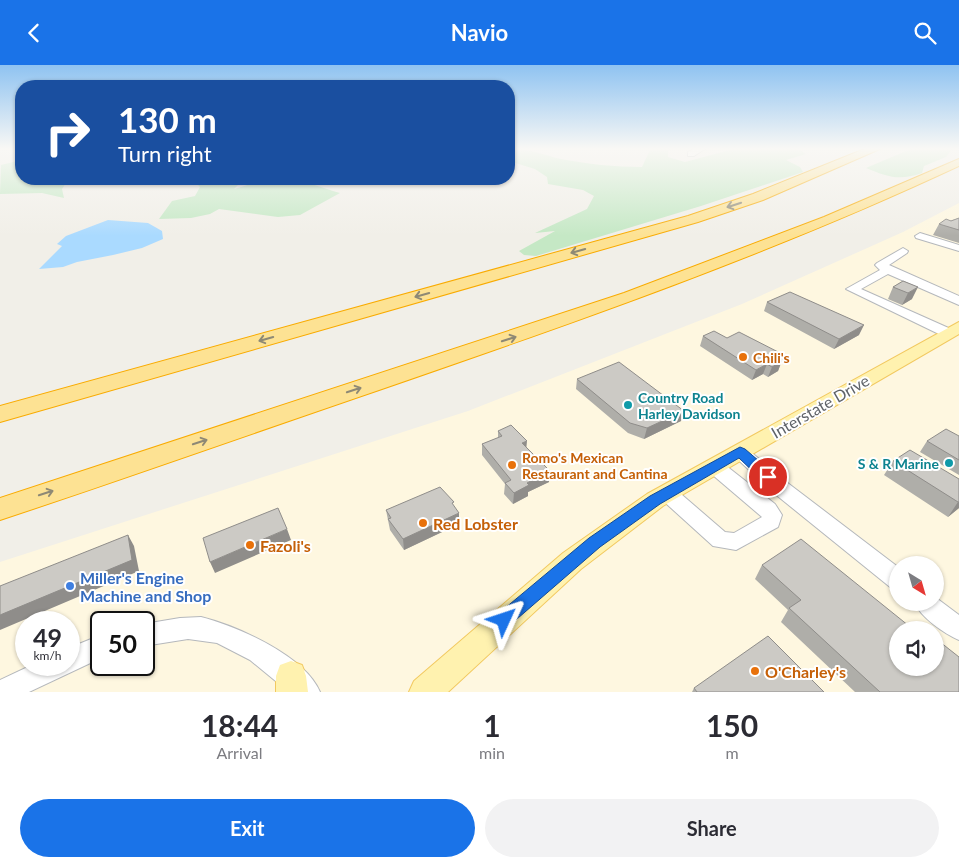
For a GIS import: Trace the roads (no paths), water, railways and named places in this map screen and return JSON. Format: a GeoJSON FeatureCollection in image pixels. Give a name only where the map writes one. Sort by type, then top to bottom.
{"type":"FeatureCollection","features":[{"type":"Feature","properties":{"kind":"highway"},"geometry":{"type":"LineString","coordinates":[[0,414],[693,219],[758,197],[806,177]]}},
{"type":"Feature","properties":{"kind":"highway"},"geometry":{"type":"LineString","coordinates":[[0,509],[583,314],[838,218],[928,177]]}},
{"type":"Feature","properties":{"kind":"main road","name":"Interstate Drive"},"geometry":{"type":"LineString","coordinates":[[425,692],[450,679],[530,596],[594,543],[667,493],[953,330]]}},
{"type":"Feature","properties":{"kind":"street"},"geometry":{"type":"LineString","coordinates":[[920,236],[959,248]]}},
{"type":"Feature","properties":{"kind":"street"},"geometry":{"type":"LineString","coordinates":[[903,251],[881,265],[888,270],[959,301]]}},
{"type":"Feature","properties":{"kind":"street"},"geometry":{"type":"LineString","coordinates":[[888,270],[852,289],[953,330]]}},
{"type":"Feature","properties":{"kind":"street"},"geometry":{"type":"LineString","coordinates":[[740,452],[782,489],[889,573]]}},
{"type":"Feature","properties":{"kind":"street"},"geometry":{"type":"LineString","coordinates":[[667,493],[720,540],[736,542],[771,521],[772,515],[768,509],[714,467]]}},
{"type":"Feature","properties":{"kind":"street"},"geometry":{"type":"LineString","coordinates":[[936,611],[959,629]]}},
{"type":"Feature","properties":{"kind":"street"},"geometry":{"type":"LineString","coordinates":[[155,634],[199,628],[246,642],[297,687]]}},
{"type":"Feature","properties":{"kind":"street"},"geometry":{"type":"LineString","coordinates":[[2,692],[36,676]]}},
{"type":"Feature","properties":{"kind":"water"},"geometry":{"type":"Polygon","coordinates":[[[108,220],[148,223],[162,231],[163,239],[142,248],[77,262],[63,267],[39,269],[62,246],[57,244],[66,236],[108,220]]]}},
{"type":"Feature","properties":{"kind":"place","name":"Chili's"},"geometry":{"type":"Point","coordinates":[743,357]}},
{"type":"Feature","properties":{"kind":"place","name":"Country Road Harley Davidson"},"geometry":{"type":"Point","coordinates":[628,405]}},
{"type":"Feature","properties":{"kind":"place","name":"S & R Marine"},"geometry":{"type":"Point","coordinates":[949,463]}},
{"type":"Feature","properties":{"kind":"place","name":"Romo's Mexican Restaurant and Cantina"},"geometry":{"type":"Point","coordinates":[512,465]}},
{"type":"Feature","properties":{"kind":"place","name":"Red Lobster"},"geometry":{"type":"Point","coordinates":[423,523]}},
{"type":"Feature","properties":{"kind":"place","name":"Fazoli's"},"geometry":{"type":"Point","coordinates":[250,545]}},
{"type":"Feature","properties":{"kind":"place","name":"Miller's Engine Machine and Shop"},"geometry":{"type":"Point","coordinates":[70,586]}},
{"type":"Feature","properties":{"kind":"place","name":"O'Charley's"},"geometry":{"type":"Point","coordinates":[755,671]}}]}
